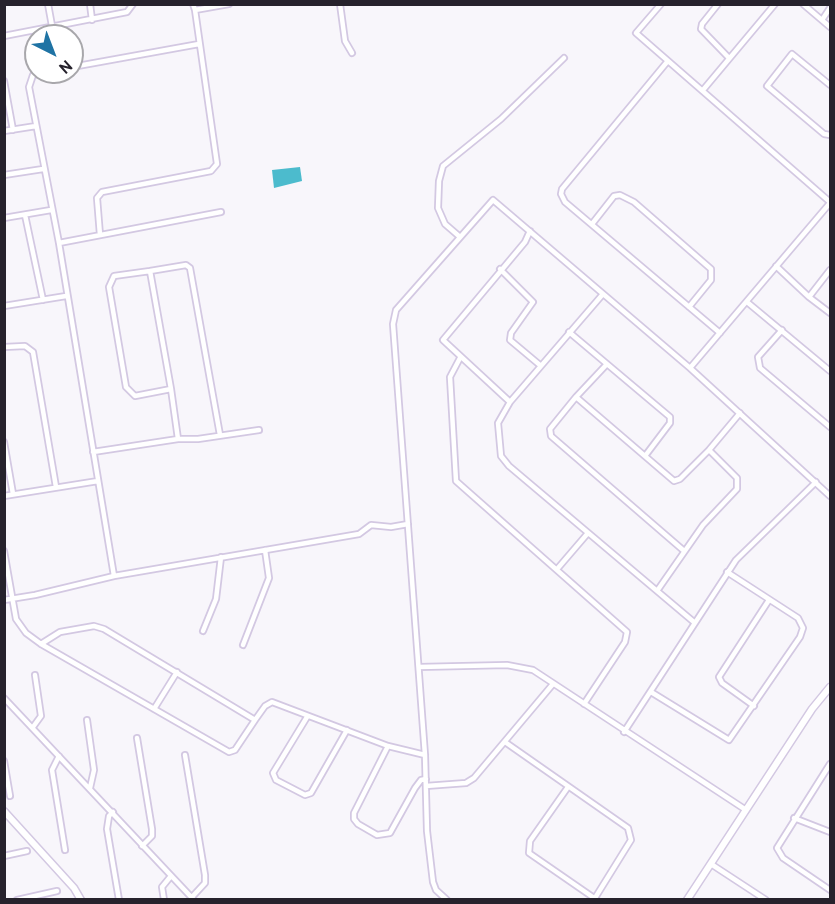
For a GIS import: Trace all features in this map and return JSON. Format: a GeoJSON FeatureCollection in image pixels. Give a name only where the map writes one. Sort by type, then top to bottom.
{"type":"FeatureCollection","features":[{"type":"Feature","properties":{"kind":"street"},"geometry":{"type":"LineString","coordinates":[[48,4],[52,24]]}},
{"type":"Feature","properties":{"kind":"street"},"geometry":{"type":"LineString","coordinates":[[90,4],[93,20]]}},
{"type":"Feature","properties":{"kind":"street"},"geometry":{"type":"LineString","coordinates":[[66,24],[127,12],[133,4]]}},
{"type":"Feature","properties":{"kind":"street"},"geometry":{"type":"LineString","coordinates":[[100,235],[97,198],[102,192],[211,171],[217,164],[194,7],[229,4]]}},
{"type":"Feature","properties":{"kind":"street"},"geometry":{"type":"LineString","coordinates":[[340,4],[345,40],[352,53]]}},
{"type":"Feature","properties":{"kind":"street"},"geometry":{"type":"LineString","coordinates":[[661,4],[636,33],[831,202],[690,368]]}},
{"type":"Feature","properties":{"kind":"street"},"geometry":{"type":"LineString","coordinates":[[718,4],[702,24],[701,29],[729,58]]}},
{"type":"Feature","properties":{"kind":"street"},"geometry":{"type":"LineString","coordinates":[[703,90],[776,4]]}},
{"type":"Feature","properties":{"kind":"street"},"geometry":{"type":"LineString","coordinates":[[803,4],[831,27]]}},
{"type":"Feature","properties":{"kind":"street"},"geometry":{"type":"LineString","coordinates":[[822,20],[831,8]]}},
{"type":"Feature","properties":{"kind":"street"},"geometry":{"type":"LineString","coordinates":[[4,36],[24,32]]}},
{"type":"Feature","properties":{"kind":"street"},"geometry":{"type":"LineString","coordinates":[[84,66],[199,44]]}},
{"type":"Feature","properties":{"kind":"street"},"geometry":{"type":"LineString","coordinates":[[831,85],[792,54],[767,86],[824,134],[831,135]]}},
{"type":"Feature","properties":{"kind":"street"},"geometry":{"type":"LineString","coordinates":[[460,237],[445,224],[438,208],[439,181],[443,166],[501,119],[564,58]]}},
{"type":"Feature","properties":{"kind":"street"},"geometry":{"type":"LineString","coordinates":[[667,62],[562,189],[565,202],[720,333]]}},
{"type":"Feature","properties":{"kind":"street"},"geometry":{"type":"LineString","coordinates":[[4,81],[13,130]]}},
{"type":"Feature","properties":{"kind":"street"},"geometry":{"type":"LineString","coordinates":[[29,84],[43,169],[59,243],[114,576]]}},
{"type":"Feature","properties":{"kind":"street"},"geometry":{"type":"LineString","coordinates":[[4,131],[36,126]]}},
{"type":"Feature","properties":{"kind":"street"},"geometry":{"type":"LineString","coordinates":[[4,175],[43,169]]}},
{"type":"Feature","properties":{"kind":"street"},"geometry":{"type":"LineString","coordinates":[[591,224],[614,196],[620,195],[634,202],[711,268],[711,280],[689,307]]}},
{"type":"Feature","properties":{"kind":"street"},"geometry":{"type":"LineString","coordinates":[[447,900],[436,890],[433,882],[393,324],[395,313],[493,200],[690,368],[831,496]]}},
{"type":"Feature","properties":{"kind":"street"},"geometry":{"type":"LineString","coordinates":[[4,218],[51,210]]}},
{"type":"Feature","properties":{"kind":"street"},"geometry":{"type":"LineString","coordinates":[[59,243],[221,212]]}},
{"type":"Feature","properties":{"kind":"street"},"geometry":{"type":"LineString","coordinates":[[25,215],[43,300]]}},
{"type":"Feature","properties":{"kind":"street"},"geometry":{"type":"LineString","coordinates":[[510,402],[443,340],[500,269],[525,242],[530,231]]}},
{"type":"Feature","properties":{"kind":"street"},"geometry":{"type":"LineString","coordinates":[[171,389],[135,396],[126,387],[109,287],[114,276],[186,265],[190,268],[220,435]]}},
{"type":"Feature","properties":{"kind":"street"},"geometry":{"type":"LineString","coordinates":[[776,266],[809,297],[831,313]]}},
{"type":"Feature","properties":{"kind":"street"},"geometry":{"type":"LineString","coordinates":[[500,269],[533,302],[511,333],[510,340],[541,366]]}},
{"type":"Feature","properties":{"kind":"street"},"geometry":{"type":"LineString","coordinates":[[809,297],[831,270]]}},
{"type":"Feature","properties":{"kind":"street"},"geometry":{"type":"LineString","coordinates":[[150,271],[178,439]]}},
{"type":"Feature","properties":{"kind":"street"},"geometry":{"type":"LineString","coordinates":[[603,294],[510,402],[498,423],[501,456],[695,623]]}},
{"type":"Feature","properties":{"kind":"street"},"geometry":{"type":"LineString","coordinates":[[4,306],[66,296]]}},
{"type":"Feature","properties":{"kind":"street"},"geometry":{"type":"LineString","coordinates":[[747,302],[831,371]]}},
{"type":"Feature","properties":{"kind":"street"},"geometry":{"type":"LineString","coordinates":[[782,330],[758,357],[760,368],[831,427]]}},
{"type":"Feature","properties":{"kind":"street"},"geometry":{"type":"LineString","coordinates":[[569,332],[670,417],[670,423],[645,456]]}},
{"type":"Feature","properties":{"kind":"street"},"geometry":{"type":"LineString","coordinates":[[4,347],[25,346],[33,352],[56,487]]}},
{"type":"Feature","properties":{"kind":"street"},"geometry":{"type":"LineString","coordinates":[[460,358],[450,377],[456,481],[558,568],[627,632],[625,642],[584,704]]}},
{"type":"Feature","properties":{"kind":"street"},"geometry":{"type":"LineString","coordinates":[[607,364],[550,429],[550,436],[683,550]]}},
{"type":"Feature","properties":{"kind":"street"},"geometry":{"type":"LineString","coordinates":[[576,397],[674,481],[680,479],[709,450],[741,413]]}},
{"type":"Feature","properties":{"kind":"street"},"geometry":{"type":"LineString","coordinates":[[93,452],[259,430]]}},
{"type":"Feature","properties":{"kind":"street"},"geometry":{"type":"LineString","coordinates":[[4,442],[13,494]]}},
{"type":"Feature","properties":{"kind":"street"},"geometry":{"type":"LineString","coordinates":[[657,591],[683,550],[739,484],[709,450]]}},
{"type":"Feature","properties":{"kind":"street"},"geometry":{"type":"LineString","coordinates":[[4,496],[98,481]]}},
{"type":"Feature","properties":{"kind":"street"},"geometry":{"type":"LineString","coordinates":[[624,732],[744,549],[816,482]]}},
{"type":"Feature","properties":{"kind":"street"},"geometry":{"type":"LineString","coordinates":[[4,600],[36,596],[114,576],[358,534],[370,525],[391,527],[408,524]]}},
{"type":"Feature","properties":{"kind":"street"},"geometry":{"type":"LineString","coordinates":[[558,568],[588,533]]}},
{"type":"Feature","properties":{"kind":"street"},"geometry":{"type":"LineString","coordinates":[[243,645],[269,578],[265,550]]}},
{"type":"Feature","properties":{"kind":"street"},"geometry":{"type":"LineString","coordinates":[[4,551],[11,599],[16,619],[22,628],[41,644],[230,752],[235,750],[265,706],[272,702],[388,746],[425,755]]}},
{"type":"Feature","properties":{"kind":"street"},"geometry":{"type":"LineString","coordinates":[[203,631],[216,599],[221,557]]}},
{"type":"Feature","properties":{"kind":"street"},"geometry":{"type":"LineString","coordinates":[[651,692],[726,740],[734,736],[803,628],[798,618],[727,572]]}},
{"type":"Feature","properties":{"kind":"street"},"geometry":{"type":"LineString","coordinates":[[754,705],[722,683],[719,677],[769,600]]}},
{"type":"Feature","properties":{"kind":"street"},"geometry":{"type":"LineString","coordinates":[[41,644],[60,632],[94,626],[177,672],[255,720]]}},
{"type":"Feature","properties":{"kind":"street"},"geometry":{"type":"LineString","coordinates":[[419,667],[514,665],[533,670],[624,732],[746,810]]}},
{"type":"Feature","properties":{"kind":"street"},"geometry":{"type":"LineString","coordinates":[[154,709],[177,672]]}},
{"type":"Feature","properties":{"kind":"street"},"geometry":{"type":"LineString","coordinates":[[33,727],[41,716],[36,675]]}},
{"type":"Feature","properties":{"kind":"street"},"geometry":{"type":"LineString","coordinates":[[426,786],[466,783],[474,778],[553,684]]}},
{"type":"Feature","properties":{"kind":"street"},"geometry":{"type":"LineString","coordinates":[[687,900],[816,702],[831,687]]}},
{"type":"Feature","properties":{"kind":"street"},"geometry":{"type":"LineString","coordinates":[[5,699],[193,898],[205,884],[205,875],[185,755]]}},
{"type":"Feature","properties":{"kind":"street"},"geometry":{"type":"LineString","coordinates":[[307,717],[273,773],[276,780],[305,795],[312,793],[347,730]]}},
{"type":"Feature","properties":{"kind":"street"},"geometry":{"type":"LineString","coordinates":[[87,720],[94,770],[90,788]]}},
{"type":"Feature","properties":{"kind":"street"},"geometry":{"type":"LineString","coordinates":[[137,738],[152,829],[152,836],[142,846]]}},
{"type":"Feature","properties":{"kind":"street"},"geometry":{"type":"LineString","coordinates":[[505,742],[628,828],[632,834],[632,840],[596,899],[529,853],[530,841],[568,787]]}},
{"type":"Feature","properties":{"kind":"street"},"geometry":{"type":"LineString","coordinates":[[388,746],[354,813],[354,819],[358,824],[377,835],[390,833],[415,788],[421,780],[426,779]]}},
{"type":"Feature","properties":{"kind":"street"},"geometry":{"type":"LineString","coordinates":[[59,756],[52,770],[64,850]]}},
{"type":"Feature","properties":{"kind":"street"},"geometry":{"type":"LineString","coordinates":[[4,761],[10,796]]}},
{"type":"Feature","properties":{"kind":"street"},"geometry":{"type":"LineString","coordinates":[[831,764],[777,844],[778,851],[783,858],[831,890]]}},
{"type":"Feature","properties":{"kind":"street"},"geometry":{"type":"LineString","coordinates":[[4,811],[74,888],[81,900]]}},
{"type":"Feature","properties":{"kind":"street"},"geometry":{"type":"LineString","coordinates":[[113,812],[109,816],[107,829],[119,900]]}},
{"type":"Feature","properties":{"kind":"street"},"geometry":{"type":"LineString","coordinates":[[794,818],[831,832]]}},
{"type":"Feature","properties":{"kind":"street"},"geometry":{"type":"LineString","coordinates":[[4,856],[27,851]]}},
{"type":"Feature","properties":{"kind":"street"},"geometry":{"type":"LineString","coordinates":[[711,864],[766,900]]}},
{"type":"Feature","properties":{"kind":"street"},"geometry":{"type":"LineString","coordinates":[[164,900],[162,887],[171,876]]}},
{"type":"Feature","properties":{"kind":"street"},"geometry":{"type":"LineString","coordinates":[[17,900],[57,891]]}},
{"type":"Feature","properties":{"kind":"water"},"geometry":{"type":"Polygon","coordinates":[[[300,167],[302,181],[274,188],[272,170],[300,167]]]}}]}
